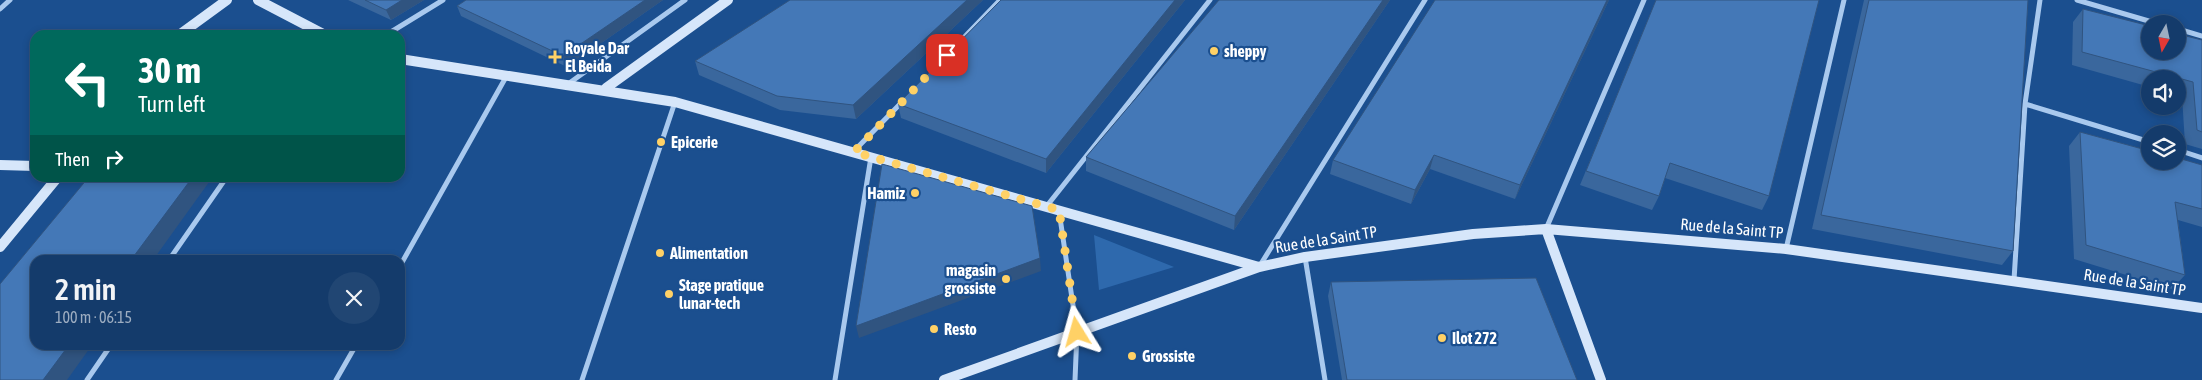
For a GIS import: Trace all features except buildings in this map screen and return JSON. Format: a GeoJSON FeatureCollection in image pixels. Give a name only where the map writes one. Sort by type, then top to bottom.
{"type":"FeatureCollection","features":[{"type":"Feature","properties":{"kind":"street"},"geometry":{"type":"LineString","coordinates":[[0,9],[10,0]]}},
{"type":"Feature","properties":{"kind":"street"},"geometry":{"type":"LineString","coordinates":[[185,30],[227,0]]}},
{"type":"Feature","properties":{"kind":"street"},"geometry":{"type":"LineString","coordinates":[[258,0],[315,30]]}},
{"type":"Feature","properties":{"kind":"street"},"geometry":{"type":"LineString","coordinates":[[394,30],[443,0]]}},
{"type":"Feature","properties":{"kind":"street"},"geometry":{"type":"LineString","coordinates":[[567,84],[685,0]]}},
{"type":"Feature","properties":{"kind":"street"},"geometry":{"type":"LineString","coordinates":[[606,88],[728,0]]}},
{"type":"Feature","properties":{"kind":"street"},"geometry":{"type":"LineString","coordinates":[[947,55],[1000,0]]}},
{"type":"Feature","properties":{"kind":"street"},"geometry":{"type":"LineString","coordinates":[[1046,207],[1210,0]]}},
{"type":"Feature","properties":{"kind":"street"},"geometry":{"type":"LineString","coordinates":[[405,60],[506,77],[606,88],[675,102],[1259,267],[1425,0]]}},
{"type":"Feature","properties":{"kind":"street"},"geometry":{"type":"LineString","coordinates":[[1601,380],[1546,228],[1644,0]]}},
{"type":"Feature","properties":{"kind":"street"},"geometry":{"type":"LineString","coordinates":[[1786,249],[1844,0]]}},
{"type":"Feature","properties":{"kind":"street"},"geometry":{"type":"LineString","coordinates":[[2014,280],[2025,104],[2040,0]]}},
{"type":"Feature","properties":{"kind":"street"},"geometry":{"type":"LineString","coordinates":[[2078,0],[2141,19]]}},
{"type":"Feature","properties":{"kind":"street"},"geometry":{"type":"LineString","coordinates":[[2186,31],[2202,36]]}},
{"type":"Feature","properties":{"kind":"street"},"geometry":{"type":"LineString","coordinates":[[405,257],[506,77]]}},
{"type":"Feature","properties":{"kind":"street"},"geometry":{"type":"LineString","coordinates":[[854,152],[907,97]]}},
{"type":"Feature","properties":{"kind":"street"},"geometry":{"type":"LineString","coordinates":[[582,380],[675,102]]}},
{"type":"Feature","properties":{"kind":"street"},"geometry":{"type":"LineString","coordinates":[[2025,104],[2141,139]]}},
{"type":"Feature","properties":{"kind":"street"},"geometry":{"type":"LineString","coordinates":[[2186,153],[2202,158]]}},
{"type":"Feature","properties":{"kind":"street"},"geometry":{"type":"LineString","coordinates":[[835,380],[871,157]]}},
{"type":"Feature","properties":{"kind":"street"},"geometry":{"type":"LineString","coordinates":[[0,166],[30,166]]}},
{"type":"Feature","properties":{"kind":"street"},"geometry":{"type":"LineString","coordinates":[[0,247],[54,182]]}},
{"type":"Feature","properties":{"kind":"street"},"geometry":{"type":"LineString","coordinates":[[173,255],[223,182]]}},
{"type":"Feature","properties":{"kind":"street"},"geometry":{"type":"LineString","coordinates":[[1059,210],[1077,332],[1075,380]]}},
{"type":"Feature","properties":{"kind":"street","name":"Rue de la Saint TP"},"geometry":{"type":"LineString","coordinates":[[944,380],[1259,267],[1306,257],[1473,234],[1546,228],[1786,249],[2202,308]]}},
{"type":"Feature","properties":{"kind":"street"},"geometry":{"type":"LineString","coordinates":[[1306,257],[1325,380]]}},
{"type":"Feature","properties":{"kind":"street"},"geometry":{"type":"LineString","coordinates":[[87,380],[108,350]]}},
{"type":"Feature","properties":{"kind":"street"},"geometry":{"type":"LineString","coordinates":[[336,380],[353,350]]}},
{"type":"Feature","properties":{"kind":"shaded area"},"geometry":{"type":"Polygon","coordinates":[[[1094,235],[1174,267],[1099,290],[1094,235]]]}},
{"type":"Feature","properties":{"kind":"place","name":"sheppy"},"geometry":{"type":"Point","coordinates":[1214,51]}},
{"type":"Feature","properties":{"kind":"place","name":"Royale Dar El Beida"},"geometry":{"type":"Point","coordinates":[555,57]}},
{"type":"Feature","properties":{"kind":"place","name":"Epicerie"},"geometry":{"type":"Point","coordinates":[661,142]}},
{"type":"Feature","properties":{"kind":"place","name":"Hamiz"},"geometry":{"type":"Point","coordinates":[915,193]}},
{"type":"Feature","properties":{"kind":"place","name":"Alimentation"},"geometry":{"type":"Point","coordinates":[660,253]}},
{"type":"Feature","properties":{"kind":"place","name":"magasin grossiste"},"geometry":{"type":"Point","coordinates":[1006,279]}},
{"type":"Feature","properties":{"kind":"place","name":"Stage pratique lunar-tech"},"geometry":{"type":"Point","coordinates":[669,294]}},
{"type":"Feature","properties":{"kind":"place","name":"Resto"},"geometry":{"type":"Point","coordinates":[934,329]}},
{"type":"Feature","properties":{"kind":"place","name":"Ilot 272"},"geometry":{"type":"Point","coordinates":[1442,338]}},
{"type":"Feature","properties":{"kind":"place","name":"Grossiste"},"geometry":{"type":"Point","coordinates":[1132,356]}},
{"type":"Feature","properties":{"kind":"route"},"geometry":{"type":"LineString","coordinates":[[947,55],[854,152],[1059,210],[1077,332]]}}]}
